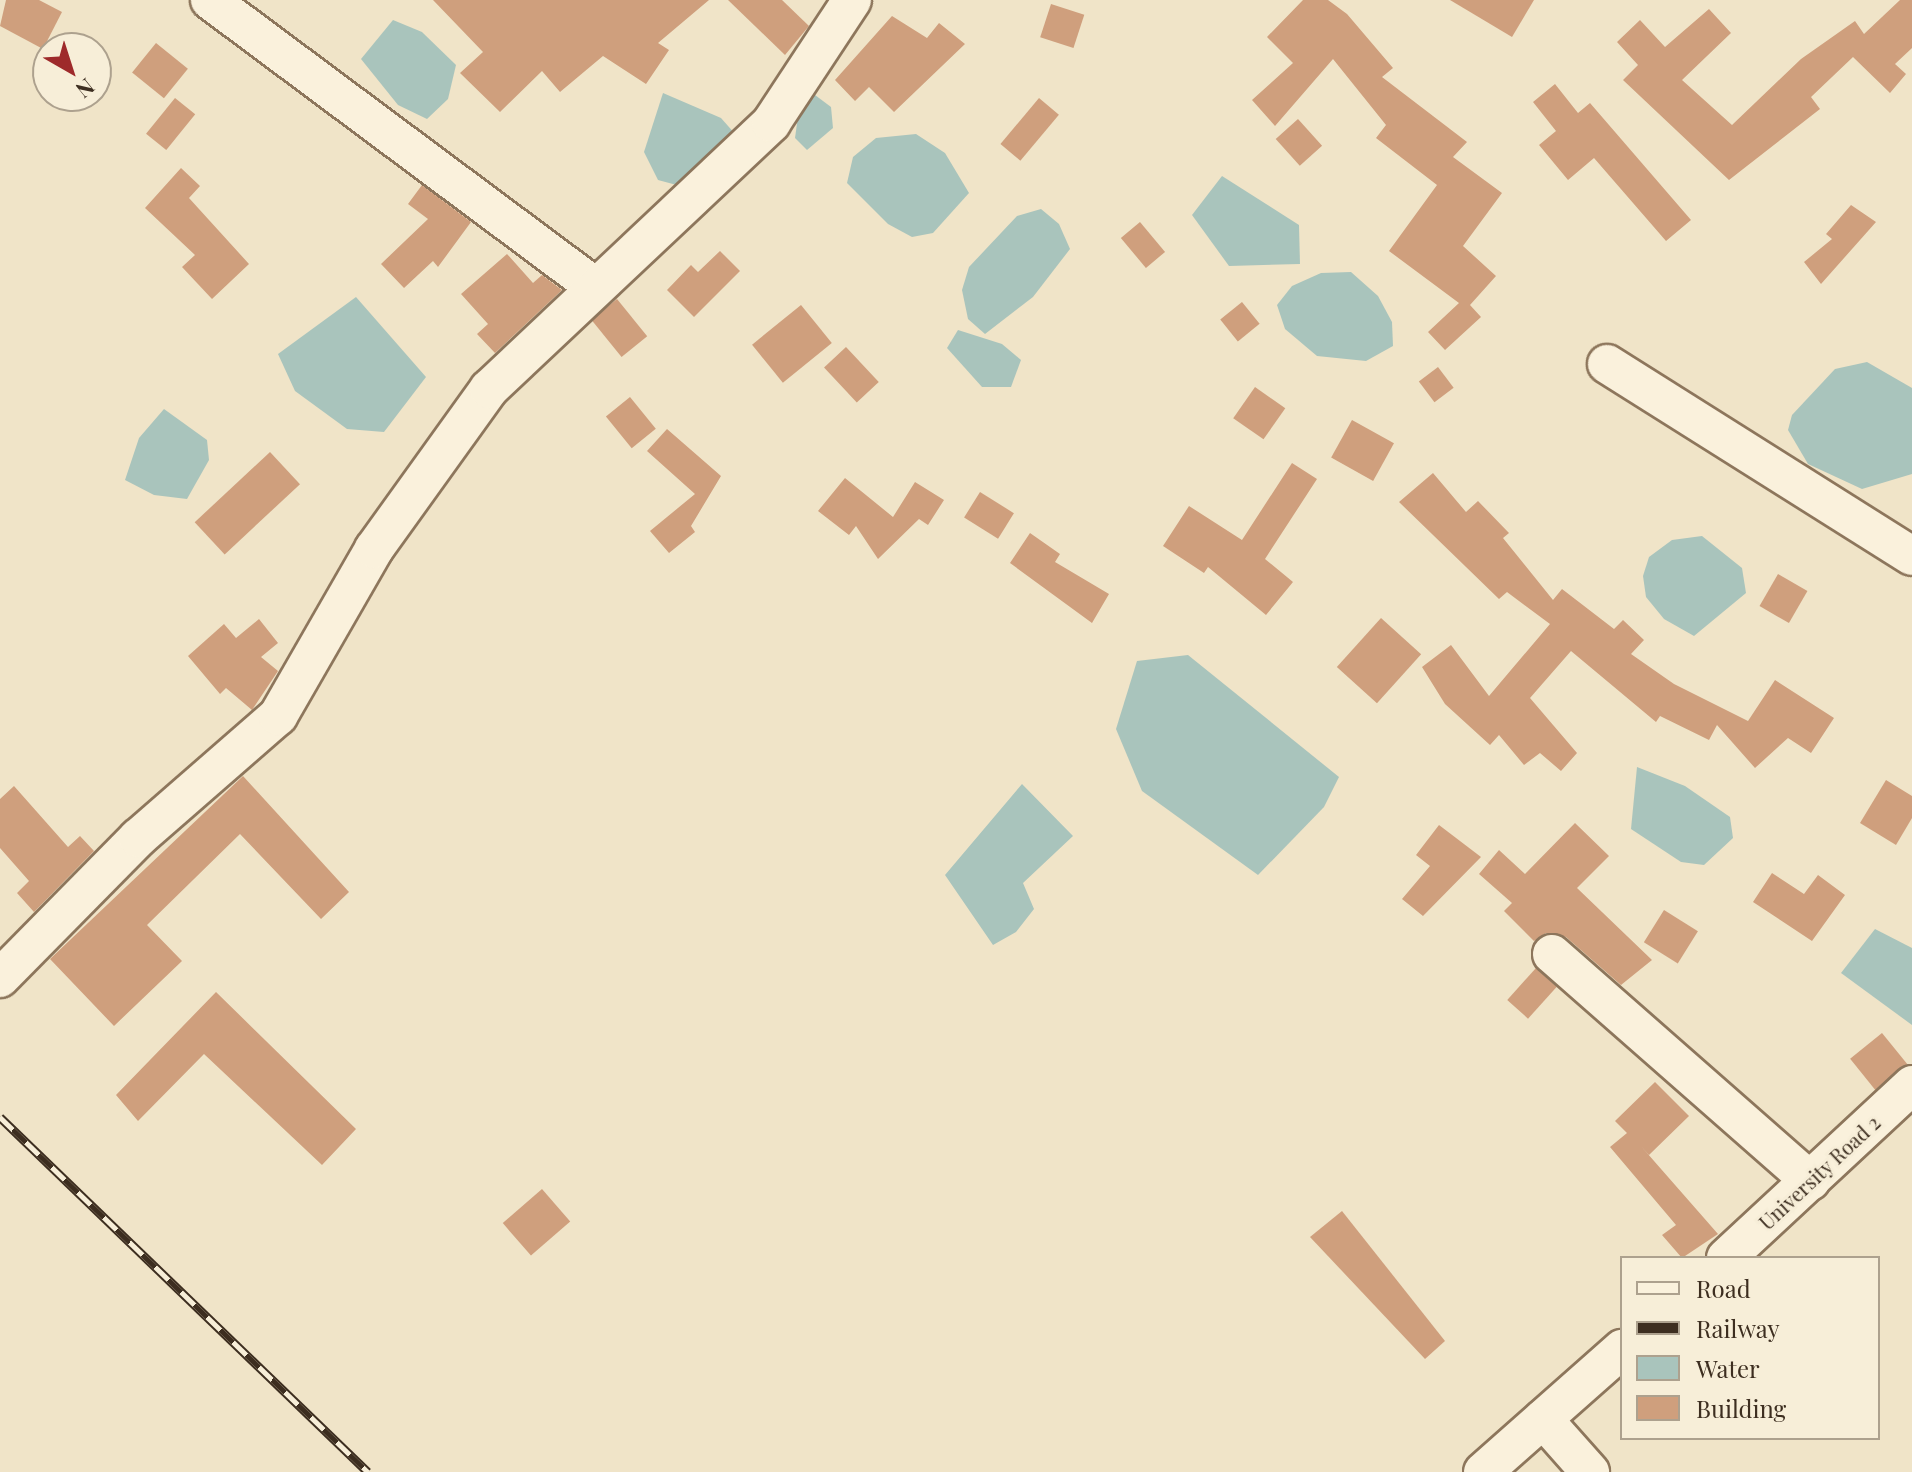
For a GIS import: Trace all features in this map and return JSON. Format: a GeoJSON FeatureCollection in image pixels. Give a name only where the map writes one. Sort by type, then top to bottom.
{"type":"FeatureCollection","features":[{"type":"Feature","properties":{"kind":"street"},"geometry":{"type":"LineString","coordinates":[[210,0],[594,286]]}},
{"type":"Feature","properties":{"kind":"street"},"geometry":{"type":"LineString","coordinates":[[0,978],[138,838],[278,716],[374,549],[489,389],[594,286],[771,123],[852,0]]}},
{"type":"Feature","properties":{"kind":"street"},"geometry":{"type":"LineString","coordinates":[[1607,364],[1912,556]]}},
{"type":"Feature","properties":{"kind":"street"},"geometry":{"type":"LineString","coordinates":[[1552,954],[1810,1181]]}},
{"type":"Feature","properties":{"kind":"street","name":"University Road 2"},"geometry":{"type":"LineString","coordinates":[[1728,1256],[1912,1085]]}},
{"type":"Feature","properties":{"kind":"street"},"geometry":{"type":"LineString","coordinates":[[1483,1472],[1620,1351]]}},
{"type":"Feature","properties":{"kind":"street"},"geometry":{"type":"LineString","coordinates":[[1543,1419],[1590,1472]]}},
{"type":"Feature","properties":{"kind":"water"},"geometry":{"type":"Polygon","coordinates":[[[393,20],[422,32],[456,65],[448,99],[427,119],[398,105],[361,59],[393,20]]]}},
{"type":"Feature","properties":{"kind":"water"},"geometry":{"type":"Polygon","coordinates":[[[811,92],[831,107],[833,128],[807,150],[795,138],[800,102],[811,92]]]}},
{"type":"Feature","properties":{"kind":"water"},"geometry":{"type":"Polygon","coordinates":[[[663,93],[721,118],[736,135],[684,187],[658,180],[644,152],[663,93]]]}},
{"type":"Feature","properties":{"kind":"water"},"geometry":{"type":"Polygon","coordinates":[[[916,134],[945,153],[969,193],[933,233],[912,237],[888,224],[847,183],[853,157],[876,138],[916,134]]]}},
{"type":"Feature","properties":{"kind":"water"},"geometry":{"type":"Polygon","coordinates":[[[1222,176],[1299,225],[1300,264],[1229,266],[1192,215],[1222,176]]]}},
{"type":"Feature","properties":{"kind":"water"},"geometry":{"type":"Polygon","coordinates":[[[1041,209],[1059,224],[1070,249],[1033,297],[985,334],[968,319],[962,290],[969,267],[1017,216],[1041,209]]]}},
{"type":"Feature","properties":{"kind":"water"},"geometry":{"type":"Polygon","coordinates":[[[1351,272],[1378,296],[1392,322],[1393,346],[1366,361],[1317,356],[1285,329],[1277,305],[1292,286],[1321,273],[1351,272]]]}},
{"type":"Feature","properties":{"kind":"water"},"geometry":{"type":"Polygon","coordinates":[[[356,297],[426,377],[384,432],[347,429],[295,391],[278,354],[356,297]]]}},
{"type":"Feature","properties":{"kind":"water"},"geometry":{"type":"Polygon","coordinates":[[[958,330],[1002,344],[1021,360],[1011,387],[982,387],[947,348],[958,330]]]}},
{"type":"Feature","properties":{"kind":"water"},"geometry":{"type":"Polygon","coordinates":[[[1867,362],[1912,388],[1912,474],[1862,489],[1808,464],[1788,430],[1792,415],[1835,369],[1867,362]]]}},
{"type":"Feature","properties":{"kind":"water"},"geometry":{"type":"Polygon","coordinates":[[[164,409],[207,440],[209,460],[187,499],[154,495],[125,480],[139,438],[164,409]]]}},
{"type":"Feature","properties":{"kind":"water"},"geometry":{"type":"Polygon","coordinates":[[[1702,536],[1742,568],[1746,593],[1694,636],[1664,619],[1646,597],[1643,576],[1649,557],[1672,540],[1702,536]]]}},
{"type":"Feature","properties":{"kind":"water"},"geometry":{"type":"Polygon","coordinates":[[[1188,655],[1339,777],[1324,807],[1258,875],[1142,791],[1116,729],[1137,661],[1188,655]]]}},
{"type":"Feature","properties":{"kind":"water"},"geometry":{"type":"Polygon","coordinates":[[[1637,767],[1685,786],[1730,817],[1733,838],[1704,865],[1681,862],[1631,829],[1637,767]]]}},
{"type":"Feature","properties":{"kind":"water"},"geometry":{"type":"Polygon","coordinates":[[[1022,784],[1073,836],[1023,883],[1034,909],[1016,932],[993,945],[945,875],[1022,784]]]}},
{"type":"Feature","properties":{"kind":"water"},"geometry":{"type":"Polygon","coordinates":[[[1875,929],[1912,948],[1912,1025],[1841,973],[1875,929]]]}},
{"type":"Feature","properties":{"kind":"building"},"geometry":{"type":"Polygon","coordinates":[[[6,0],[39,0],[62,12],[52,32],[32,32],[32,43],[0,26],[6,0]]]}},
{"type":"Feature","properties":{"kind":"building"},"geometry":{"type":"Polygon","coordinates":[[[433,0],[709,0],[658,43],[669,50],[646,84],[603,56],[560,92],[542,71],[500,112],[460,73],[483,52],[433,0]]]}},
{"type":"Feature","properties":{"kind":"building"},"geometry":{"type":"Polygon","coordinates":[[[728,0],[782,0],[809,26],[785,55],[728,0]]]}},
{"type":"Feature","properties":{"kind":"building"},"geometry":{"type":"Polygon","coordinates":[[[1303,0],[1328,0],[1347,14],[1393,68],[1382,77],[1467,142],[1453,157],[1502,193],[1463,246],[1496,276],[1470,305],[1481,317],[1445,350],[1428,332],[1459,303],[1389,251],[1437,185],[1376,138],[1386,125],[1333,59],[1275,126],[1252,100],[1293,63],[1267,37],[1303,0]]]}},
{"type":"Feature","properties":{"kind":"building"},"geometry":{"type":"Polygon","coordinates":[[[1450,0],[1534,0],[1512,37],[1450,0]]]}},
{"type":"Feature","properties":{"kind":"building"},"geometry":{"type":"Polygon","coordinates":[[[1900,0],[1912,0],[1912,48],[1895,64],[1906,74],[1890,93],[1853,57],[1811,97],[1820,109],[1729,180],[1623,80],[1638,65],[1617,42],[1640,20],[1665,47],[1709,9],[1731,33],[1682,80],[1732,125],[1801,59],[1855,21],[1864,34],[1900,0]]]}},
{"type":"Feature","properties":{"kind":"building"},"geometry":{"type":"Polygon","coordinates":[[[1051,4],[1084,15],[1073,48],[1040,37],[1051,4]]]}},
{"type":"Feature","properties":{"kind":"building"},"geometry":{"type":"Polygon","coordinates":[[[892,16],[927,38],[939,23],[965,44],[894,112],[869,87],[855,101],[835,80],[892,16]]]}},
{"type":"Feature","properties":{"kind":"building"},"geometry":{"type":"Polygon","coordinates":[[[156,43],[188,69],[164,98],[132,73],[156,43]]]}},
{"type":"Feature","properties":{"kind":"building"},"geometry":{"type":"Polygon","coordinates":[[[1555,84],[1578,113],[1590,103],[1691,220],[1666,241],[1594,158],[1568,180],[1539,145],[1556,131],[1533,102],[1555,84]]]}},
{"type":"Feature","properties":{"kind":"building"},"geometry":{"type":"Polygon","coordinates":[[[175,98],[195,114],[166,150],[146,134],[175,98]]]}},
{"type":"Feature","properties":{"kind":"building"},"geometry":{"type":"Polygon","coordinates":[[[1039,98],[1059,115],[1020,161],[1000,144],[1039,98]]]}},
{"type":"Feature","properties":{"kind":"building"},"geometry":{"type":"Polygon","coordinates":[[[1298,119],[1322,146],[1300,166],[1276,139],[1298,119]]]}},
{"type":"Feature","properties":{"kind":"building"},"geometry":{"type":"Polygon","coordinates":[[[181,168],[200,186],[189,198],[249,264],[212,299],[182,267],[195,255],[145,208],[181,168]]]}},
{"type":"Feature","properties":{"kind":"building"},"geometry":{"type":"Polygon","coordinates":[[[422,185],[471,222],[438,267],[433,261],[404,288],[381,264],[428,219],[408,204],[422,185]]]}},
{"type":"Feature","properties":{"kind":"building"},"geometry":{"type":"Polygon","coordinates":[[[1851,205],[1876,222],[1821,284],[1804,262],[1832,239],[1826,234],[1851,205]]]}},
{"type":"Feature","properties":{"kind":"building"},"geometry":{"type":"Polygon","coordinates":[[[1140,222],[1165,252],[1146,268],[1121,238],[1140,222]]]}},
{"type":"Feature","properties":{"kind":"building"},"geometry":{"type":"Polygon","coordinates":[[[720,251],[740,271],[694,317],[667,290],[691,265],[698,272],[720,251]]]}},
{"type":"Feature","properties":{"kind":"building"},"geometry":{"type":"Polygon","coordinates":[[[507,254],[533,283],[542,275],[562,290],[495,353],[477,334],[488,324],[461,294],[507,254]]]}},
{"type":"Feature","properties":{"kind":"building"},"geometry":{"type":"Polygon","coordinates":[[[617,299],[647,336],[622,357],[591,320],[617,299]]]}},
{"type":"Feature","properties":{"kind":"building"},"geometry":{"type":"Polygon","coordinates":[[[1242,302],[1260,324],[1238,341],[1220,320],[1242,302]]]}},
{"type":"Feature","properties":{"kind":"building"},"geometry":{"type":"Polygon","coordinates":[[[801,305],[832,343],[783,383],[752,345],[801,305]]]}},
{"type":"Feature","properties":{"kind":"building"},"geometry":{"type":"Polygon","coordinates":[[[846,347],[879,382],[857,403],[824,367],[846,347]]]}},
{"type":"Feature","properties":{"kind":"building"},"geometry":{"type":"Polygon","coordinates":[[[1438,367],[1454,388],[1434,402],[1419,381],[1438,367]]]}},
{"type":"Feature","properties":{"kind":"building"},"geometry":{"type":"Polygon","coordinates":[[[1255,387],[1285,408],[1264,439],[1233,418],[1255,387]]]}},
{"type":"Feature","properties":{"kind":"building"},"geometry":{"type":"Polygon","coordinates":[[[630,397],[656,429],[632,448],[606,417],[630,397]]]}},
{"type":"Feature","properties":{"kind":"building"},"geometry":{"type":"Polygon","coordinates":[[[1352,420],[1394,443],[1373,481],[1331,458],[1352,420]]]}},
{"type":"Feature","properties":{"kind":"building"},"geometry":{"type":"Polygon","coordinates":[[[667,429],[721,476],[691,526],[695,532],[669,553],[650,531],[695,494],[647,451],[667,429]]]}},
{"type":"Feature","properties":{"kind":"building"},"geometry":{"type":"Polygon","coordinates":[[[270,452],[300,484],[225,554],[195,522],[270,452]]]}},
{"type":"Feature","properties":{"kind":"building"},"geometry":{"type":"Polygon","coordinates":[[[1292,463],[1317,479],[1265,559],[1293,582],[1266,615],[1208,567],[1204,573],[1163,546],[1189,506],[1242,540],[1292,463]]]}},
{"type":"Feature","properties":{"kind":"building"},"geometry":{"type":"Polygon","coordinates":[[[1433,473],[1466,512],[1478,501],[1509,533],[1503,538],[1553,600],[1562,589],[1614,629],[1623,620],[1644,640],[1631,654],[1674,684],[1748,721],[1775,680],[1834,718],[1811,753],[1788,738],[1755,768],[1717,725],[1709,740],[1660,716],[1656,722],[1571,651],[1530,698],[1577,753],[1561,771],[1540,753],[1524,765],[1499,735],[1490,745],[1445,704],[1422,667],[1451,645],[1489,696],[1550,624],[1507,592],[1499,599],[1399,502],[1433,473]]]}},
{"type":"Feature","properties":{"kind":"building"},"geometry":{"type":"Polygon","coordinates":[[[845,478],[893,517],[915,482],[944,500],[928,525],[919,519],[878,559],[856,526],[849,535],[818,511],[845,478]]]}},
{"type":"Feature","properties":{"kind":"building"},"geometry":{"type":"Polygon","coordinates":[[[980,492],[1014,513],[998,539],[964,517],[980,492]]]}},
{"type":"Feature","properties":{"kind":"building"},"geometry":{"type":"Polygon","coordinates":[[[1030,533],[1060,554],[1055,562],[1109,594],[1092,623],[1010,563],[1030,533]]]}},
{"type":"Feature","properties":{"kind":"building"},"geometry":{"type":"Polygon","coordinates":[[[1778,574],[1807,591],[1789,623],[1760,606],[1778,574]]]}},
{"type":"Feature","properties":{"kind":"building"},"geometry":{"type":"Polygon","coordinates":[[[1381,618],[1421,654],[1377,703],[1337,667],[1381,618]]]}},
{"type":"Feature","properties":{"kind":"building"},"geometry":{"type":"Polygon","coordinates":[[[259,619],[278,643],[261,657],[278,671],[252,710],[226,688],[220,694],[188,656],[224,624],[236,638],[259,619]]]}},
{"type":"Feature","properties":{"kind":"building"},"geometry":{"type":"Polygon","coordinates":[[[243,776],[349,892],[321,919],[240,834],[147,925],[182,961],[114,1026],[50,959],[243,776]]]}},
{"type":"Feature","properties":{"kind":"building"},"geometry":{"type":"Polygon","coordinates":[[[1886,780],[1912,796],[1912,818],[1896,845],[1860,823],[1886,780]]]}},
{"type":"Feature","properties":{"kind":"building"},"geometry":{"type":"Polygon","coordinates":[[[14,786],[68,847],[80,836],[94,851],[34,912],[17,893],[29,881],[0,848],[0,799],[14,786]]]}},
{"type":"Feature","properties":{"kind":"building"},"geometry":{"type":"Polygon","coordinates":[[[1575,823],[1609,856],[1577,888],[1652,960],[1621,985],[1566,937],[1546,933],[1534,941],[1504,911],[1512,903],[1479,874],[1499,850],[1525,874],[1575,823]]]}},
{"type":"Feature","properties":{"kind":"building"},"geometry":{"type":"Polygon","coordinates":[[[1439,825],[1481,857],[1423,916],[1402,899],[1430,866],[1416,855],[1439,825]]]}},
{"type":"Feature","properties":{"kind":"building"},"geometry":{"type":"Polygon","coordinates":[[[1772,873],[1804,894],[1818,875],[1845,895],[1812,941],[1753,902],[1772,873]]]}},
{"type":"Feature","properties":{"kind":"building"},"geometry":{"type":"Polygon","coordinates":[[[1664,910],[1698,931],[1678,963],[1644,942],[1664,910]]]}},
{"type":"Feature","properties":{"kind":"building"},"geometry":{"type":"Polygon","coordinates":[[[1536,968],[1557,987],[1528,1019],[1507,1000],[1536,968]]]}},
{"type":"Feature","properties":{"kind":"building"},"geometry":{"type":"Polygon","coordinates":[[[216,992],[356,1129],[322,1165],[204,1054],[138,1121],[116,1095],[216,992]]]}},
{"type":"Feature","properties":{"kind":"building"},"geometry":{"type":"Polygon","coordinates":[[[1882,1033],[1907,1064],[1875,1090],[1850,1059],[1882,1033]]]}},
{"type":"Feature","properties":{"kind":"building"},"geometry":{"type":"Polygon","coordinates":[[[1655,1082],[1689,1116],[1649,1155],[1640,1145],[1718,1234],[1680,1256],[1662,1235],[1676,1225],[1610,1147],[1627,1133],[1615,1121],[1655,1082]]]}},
{"type":"Feature","properties":{"kind":"building"},"geometry":{"type":"Polygon","coordinates":[[[542,1189],[570,1221],[531,1256],[503,1223],[542,1189]]]}},
{"type":"Feature","properties":{"kind":"building"},"geometry":{"type":"Polygon","coordinates":[[[1342,1211],[1445,1341],[1425,1359],[1310,1237],[1342,1211]]]}},
{"type":"Feature","properties":{"kind":"railway"},"geometry":{"type":"LineString","coordinates":[[0,1117],[368,1472]]}}]}
